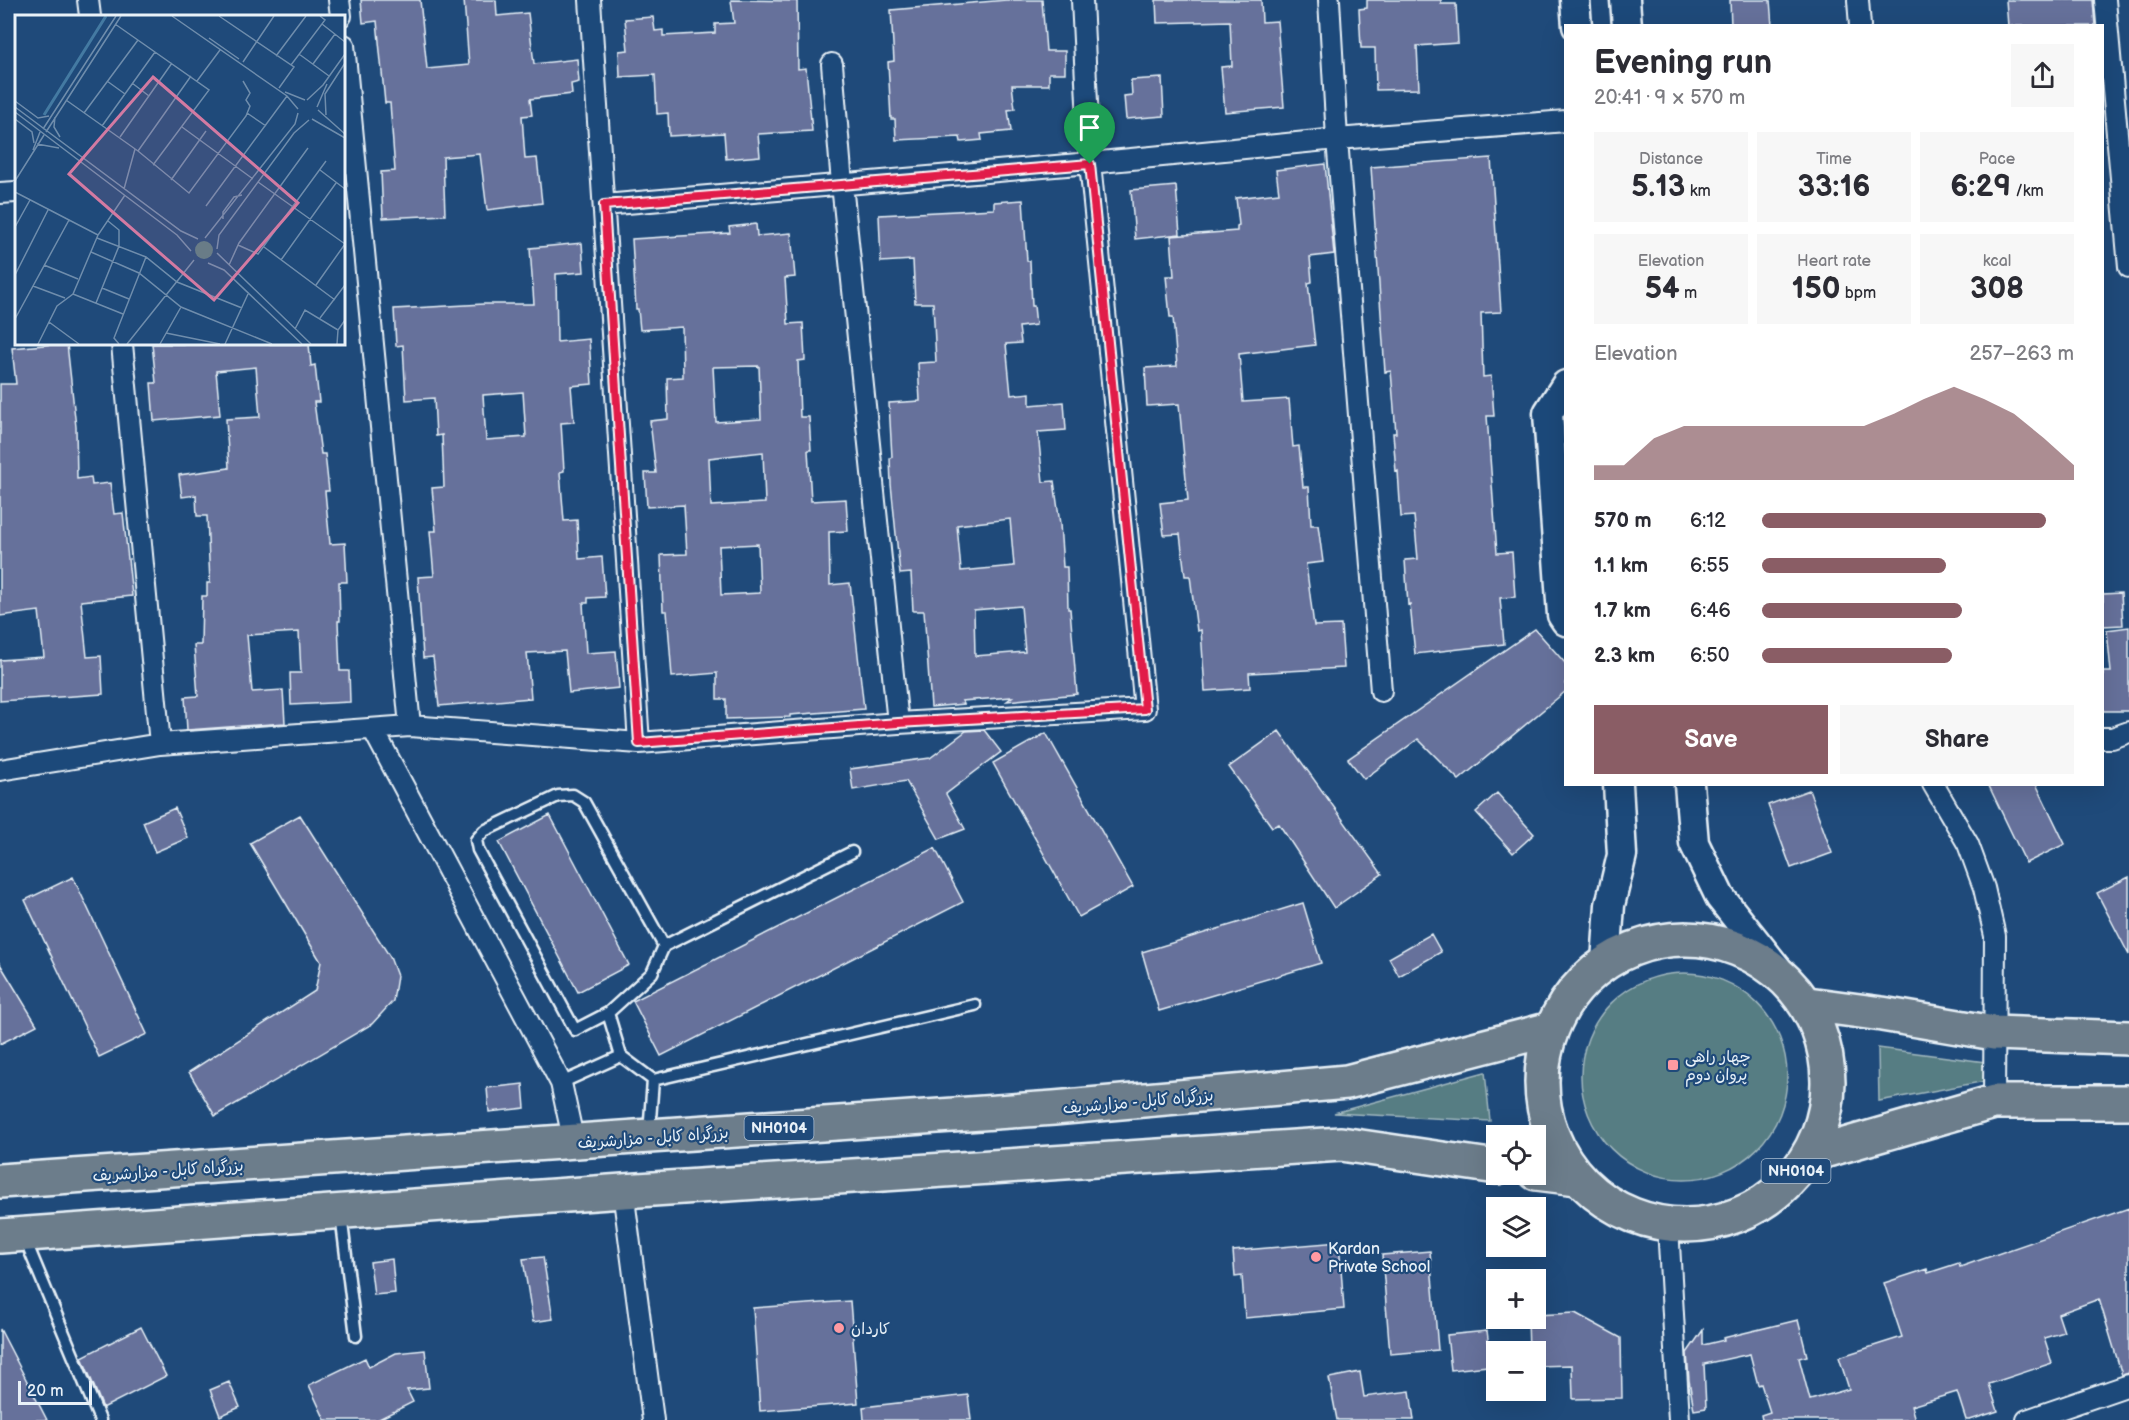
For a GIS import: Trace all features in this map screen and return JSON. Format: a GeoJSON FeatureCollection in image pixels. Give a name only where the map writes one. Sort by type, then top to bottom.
{"type":"FeatureCollection","features":[{"type":"Feature","properties":{"kind":"highway","name":"NH0104"},"geometry":{"type":"LineString","coordinates":[[1663,939],[1724,942],[1778,970],[1808,1004],[1828,1053],[1828,1105],[1810,1155],[1773,1197],[1724,1221],[1668,1226],[1618,1210],[1577,1178],[1550,1133],[1541,1081],[1551,1029],[1573,991],[1606,962],[1663,939]]}},
{"type":"Feature","properties":{"kind":"highway"},"geometry":{"type":"LineString","coordinates":[[1808,1004],[1994,1033],[2129,1038]]}},
{"type":"Feature","properties":{"kind":"highway","name":"بزرگراه کابل - مزارشریف"},"geometry":{"type":"LineString","coordinates":[[0,1181],[1054,1108],[1347,1082],[1551,1029]]}},
{"type":"Feature","properties":{"kind":"highway","name":"NH0104"},"geometry":{"type":"LineString","coordinates":[[1810,1155],[1994,1102],[2129,1102]]}},
{"type":"Feature","properties":{"kind":"highway"},"geometry":{"type":"LineString","coordinates":[[11,1235],[624,1191],[1341,1144],[1486,1165]]}},
{"type":"Feature","properties":{"kind":"highway"},"geometry":{"type":"LineString","coordinates":[[1546,1174],[1577,1178]]}},
{"type":"Feature","properties":{"kind":"main road"},"geometry":{"type":"LineString","coordinates":[[1575,0],[1576,24]]}},
{"type":"Feature","properties":{"kind":"main road"},"geometry":{"type":"LineString","coordinates":[[1625,0],[1627,24]]}},
{"type":"Feature","properties":{"kind":"main road"},"geometry":{"type":"LineString","coordinates":[[1564,388],[1548,413],[1564,618]]}},
{"type":"Feature","properties":{"kind":"main road"},"geometry":{"type":"LineString","coordinates":[[1606,962],[1610,905],[1622,855],[1618,786]]}},
{"type":"Feature","properties":{"kind":"main road"},"geometry":{"type":"LineString","coordinates":[[1689,786],[1694,843],[1720,897],[1778,970]]}},
{"type":"Feature","properties":{"kind":"street"},"geometry":{"type":"LineString","coordinates":[[88,0],[90,15]]}},
{"type":"Feature","properties":{"kind":"street"},"geometry":{"type":"LineString","coordinates":[[339,0],[341,15]]}},
{"type":"Feature","properties":{"kind":"street"},"geometry":{"type":"LineString","coordinates":[[590,0],[639,743]]}},
{"type":"Feature","properties":{"kind":"street"},"geometry":{"type":"LineString","coordinates":[[0,770],[160,744],[410,726],[639,743],[898,723],[1145,709],[1090,164],[1082,0]]}},
{"type":"Feature","properties":{"kind":"street"},"geometry":{"type":"LineString","coordinates":[[1329,0],[1337,139],[1381,691]]}},
{"type":"Feature","properties":{"kind":"street"},"geometry":{"type":"LineString","coordinates":[[1858,0],[1860,24]]}},
{"type":"Feature","properties":{"kind":"street"},"geometry":{"type":"LineString","coordinates":[[2105,0],[2114,73],[2129,267]]}},
{"type":"Feature","properties":{"kind":"street"},"geometry":{"type":"LineString","coordinates":[[345,55],[410,726]]}},
{"type":"Feature","properties":{"kind":"street"},"geometry":{"type":"LineString","coordinates":[[832,63],[842,184],[898,723]]}},
{"type":"Feature","properties":{"kind":"street"},"geometry":{"type":"LineString","coordinates":[[604,205],[1090,164],[1337,139],[1564,121]]}},
{"type":"Feature","properties":{"kind":"street"},"geometry":{"type":"LineString","coordinates":[[0,193],[15,192]]}},
{"type":"Feature","properties":{"kind":"street"},"geometry":{"type":"LineString","coordinates":[[122,345],[160,744]]}},
{"type":"Feature","properties":{"kind":"street"},"geometry":{"type":"LineString","coordinates":[[373,729],[561,1083],[574,1143]]}},
{"type":"Feature","properties":{"kind":"street"},"geometry":{"type":"LineString","coordinates":[[2104,738],[2112,738],[2129,732]]}},
{"type":"Feature","properties":{"kind":"street"},"geometry":{"type":"LineString","coordinates":[[1935,786],[1968,844],[1984,888],[1995,936],[1994,1102]]}},
{"type":"Feature","properties":{"kind":"street"},"geometry":{"type":"LineString","coordinates":[[624,1191],[653,1420]]}},
{"type":"Feature","properties":{"kind":"street"},"geometry":{"type":"LineString","coordinates":[[1668,1226],[1679,1420]]}},
{"type":"Feature","properties":{"kind":"street"},"geometry":{"type":"LineString","coordinates":[[2027,1420],[2129,1385]]}},
{"type":"Feature","properties":{"kind":"lane"},"geometry":{"type":"LineString","coordinates":[[664,946],[584,802],[573,795],[558,796],[484,831],[476,840],[478,850],[575,1030],[608,1013],[652,973],[664,946],[852,852]]}},
{"type":"Feature","properties":{"kind":"lane"},"geometry":{"type":"LineString","coordinates":[[608,1013],[621,1056],[653,1080],[975,1005]]}},
{"type":"Feature","properties":{"kind":"lane"},"geometry":{"type":"LineString","coordinates":[[561,1083],[621,1056]]}},
{"type":"Feature","properties":{"kind":"lane"},"geometry":{"type":"LineString","coordinates":[[649,1137],[653,1080]]}},
{"type":"Feature","properties":{"kind":"lane"},"geometry":{"type":"LineString","coordinates":[[340,1211],[356,1336]]}},
{"type":"Feature","properties":{"kind":"lane"},"geometry":{"type":"LineString","coordinates":[[11,1235],[100,1420]]}},
{"type":"Feature","properties":{"kind":"green space"},"geometry":{"type":"Polygon","coordinates":[[[1684,973],[1704,975],[1723,981],[1757,1003],[1779,1037],[1785,1056],[1787,1076],[1785,1096],[1779,1115],[1757,1149],[1723,1171],[1704,1177],[1684,1179],[1664,1177],[1645,1171],[1611,1149],[1589,1115],[1583,1096],[1581,1076],[1583,1056],[1589,1037],[1611,1003],[1645,981],[1664,975],[1684,973]]]}},
{"type":"Feature","properties":{"kind":"green space"},"geometry":{"type":"Polygon","coordinates":[[[1878,1048],[1985,1062],[1986,1081],[1879,1101],[1878,1048]]]}},
{"type":"Feature","properties":{"kind":"green space"},"geometry":{"type":"Polygon","coordinates":[[[1485,1072],[1490,1121],[1334,1113],[1485,1072]]]}},
{"type":"Feature","properties":{"kind":"building"},"geometry":{"type":"Polygon","coordinates":[[[361,0],[420,0],[427,69],[469,65],[464,0],[496,0],[497,16],[528,13],[534,64],[577,59],[579,82],[571,84],[572,94],[530,99],[532,115],[522,116],[525,159],[537,158],[542,203],[487,210],[480,154],[443,157],[445,215],[383,218],[381,172],[395,171],[390,103],[385,103],[377,21],[363,23],[361,0]]]}},
{"type":"Feature","properties":{"kind":"building"},"geometry":{"type":"Polygon","coordinates":[[[731,0],[797,1],[798,69],[806,68],[812,131],[758,134],[760,156],[726,159],[724,133],[669,136],[668,113],[657,114],[655,75],[620,77],[619,51],[628,50],[625,19],[653,17],[655,31],[663,30],[663,36],[715,33],[715,24],[734,23],[731,0]]]}},
{"type":"Feature","properties":{"kind":"building"},"geometry":{"type":"Polygon","coordinates":[[[1006,0],[1042,0],[1046,51],[1065,51],[1065,73],[1049,73],[1049,85],[1012,85],[1015,109],[1008,110],[1011,131],[981,134],[982,140],[961,142],[960,137],[896,140],[895,119],[891,119],[888,62],[894,61],[891,10],[1006,0]]]}},
{"type":"Feature","properties":{"kind":"building"},"geometry":{"type":"Polygon","coordinates":[[[1156,0],[1261,0],[1262,22],[1277,21],[1284,107],[1225,112],[1221,67],[1232,66],[1230,21],[1157,23],[1156,0]]]}},
{"type":"Feature","properties":{"kind":"building"},"geometry":{"type":"Polygon","coordinates":[[[1367,0],[1441,0],[1441,4],[1456,4],[1458,43],[1417,46],[1419,89],[1376,90],[1375,48],[1361,48],[1359,9],[1367,8],[1367,0]]]}},
{"type":"Feature","properties":{"kind":"building"},"geometry":{"type":"Polygon","coordinates":[[[1730,0],[1770,0],[1772,24],[1731,24],[1730,0]]]}},
{"type":"Feature","properties":{"kind":"building"},"geometry":{"type":"Polygon","coordinates":[[[2006,0],[2093,0],[2095,24],[2008,24],[2006,0]]]}},
{"type":"Feature","properties":{"kind":"building"},"geometry":{"type":"Polygon","coordinates":[[[1162,78],[1164,116],[1126,119],[1124,96],[1132,95],[1131,80],[1162,78]]]}},
{"type":"Feature","properties":{"kind":"building"},"geometry":{"type":"Polygon","coordinates":[[[1491,158],[1501,312],[1481,313],[1483,377],[1491,376],[1494,416],[1487,416],[1497,553],[1512,552],[1515,597],[1500,598],[1504,644],[1415,654],[1405,560],[1418,559],[1414,516],[1401,517],[1393,433],[1396,433],[1391,371],[1385,372],[1371,167],[1491,158]]]}},
{"type":"Feature","properties":{"kind":"building"},"geometry":{"type":"Polygon","coordinates":[[[1325,164],[1334,254],[1310,257],[1312,282],[1308,283],[1315,345],[1239,354],[1243,402],[1289,399],[1293,447],[1299,446],[1303,487],[1309,487],[1311,525],[1318,525],[1323,562],[1306,564],[1314,626],[1341,625],[1344,668],[1249,673],[1250,688],[1205,691],[1201,630],[1197,631],[1190,576],[1185,576],[1180,534],[1164,535],[1160,503],[1188,500],[1179,404],[1147,406],[1145,368],[1177,366],[1173,317],[1170,317],[1166,276],[1174,276],[1171,236],[1237,231],[1239,225],[1236,198],[1279,193],[1276,170],[1325,164]]]}},
{"type":"Feature","properties":{"kind":"building"},"geometry":{"type":"Polygon","coordinates":[[[1176,186],[1180,234],[1135,239],[1131,190],[1176,186]]]}},
{"type":"Feature","properties":{"kind":"building"},"geometry":{"type":"Polygon","coordinates":[[[1023,200],[1027,261],[1030,261],[1032,306],[1034,306],[1036,325],[1019,327],[1021,343],[1006,344],[1011,395],[1030,393],[1030,405],[1064,402],[1066,430],[1038,432],[1043,482],[1054,481],[1063,567],[1067,567],[1068,609],[1070,609],[1077,694],[1007,701],[1012,697],[962,701],[964,704],[931,707],[924,611],[913,611],[911,573],[900,574],[891,484],[889,403],[920,401],[918,363],[936,362],[933,303],[915,303],[913,260],[881,262],[879,215],[994,209],[994,202],[1023,200]],[[1010,519],[957,525],[961,571],[1014,566],[1010,519]],[[1021,606],[974,610],[975,656],[1025,652],[1021,606]]]}},
{"type":"Feature","properties":{"kind":"building"},"geometry":{"type":"Polygon","coordinates":[[[756,224],[757,236],[791,233],[795,277],[785,278],[788,324],[803,323],[805,360],[798,361],[800,417],[809,417],[811,501],[846,499],[848,531],[829,532],[830,585],[850,583],[864,709],[790,715],[790,717],[726,719],[726,699],[717,699],[717,673],[672,677],[667,611],[663,611],[661,555],[687,554],[684,505],[647,507],[645,473],[656,473],[650,421],[668,419],[667,378],[683,377],[682,327],[640,330],[638,309],[636,309],[632,239],[730,233],[729,227],[756,224]],[[759,366],[713,367],[716,422],[761,419],[759,366]],[[763,452],[709,458],[711,506],[765,503],[763,452]],[[758,544],[719,546],[721,595],[760,593],[758,544]]]}},
{"type":"Feature","properties":{"kind":"building"},"geometry":{"type":"Polygon","coordinates":[[[582,243],[584,272],[556,274],[557,342],[589,339],[592,384],[571,386],[574,422],[561,423],[564,471],[560,472],[564,521],[577,520],[579,559],[602,557],[605,597],[588,598],[588,603],[583,603],[586,653],[616,651],[619,688],[569,693],[565,651],[527,653],[531,698],[439,706],[433,657],[423,658],[418,577],[434,576],[430,531],[436,531],[432,488],[444,487],[442,435],[436,436],[434,398],[406,400],[403,345],[396,346],[394,309],[534,304],[530,248],[582,243]],[[523,392],[483,395],[486,440],[526,437],[523,392]]]}},
{"type":"Feature","properties":{"kind":"building"},"geometry":{"type":"Polygon","coordinates":[[[67,345],[76,427],[77,479],[91,477],[92,485],[110,483],[114,514],[123,513],[132,596],[81,601],[87,657],[101,656],[103,694],[0,701],[0,660],[44,657],[39,611],[0,616],[0,384],[16,384],[12,348],[67,345]]]}},
{"type":"Feature","properties":{"kind":"building"},"geometry":{"type":"Polygon","coordinates":[[[152,345],[309,345],[311,366],[315,365],[319,402],[314,402],[321,454],[325,454],[329,491],[325,491],[330,544],[345,543],[347,582],[339,582],[340,621],[338,621],[340,671],[349,671],[350,702],[291,705],[290,673],[301,673],[299,632],[247,635],[252,692],[283,690],[285,723],[187,730],[185,697],[198,696],[194,645],[201,645],[202,596],[207,596],[207,583],[210,583],[207,516],[197,516],[196,495],[182,497],[179,475],[229,468],[226,419],[260,417],[256,367],[216,371],[220,415],[154,421],[151,383],[156,383],[152,345]]]}},
{"type":"Feature","properties":{"kind":"building"},"geometry":{"type":"Polygon","coordinates":[[[2121,593],[2123,625],[2104,626],[2104,594],[2121,593]]]}},
{"type":"Feature","properties":{"kind":"building"},"geometry":{"type":"Polygon","coordinates":[[[2129,627],[2129,711],[2104,711],[2104,672],[2111,672],[2107,630],[2129,627]]]}},
{"type":"Feature","properties":{"kind":"building"},"geometry":{"type":"Polygon","coordinates":[[[1535,629],[1564,662],[1564,693],[1459,780],[1418,739],[1364,779],[1348,759],[1535,629]]]}},
{"type":"Feature","properties":{"kind":"building"},"geometry":{"type":"Polygon","coordinates":[[[984,730],[1001,752],[946,794],[965,829],[939,839],[906,781],[853,790],[850,769],[930,758],[966,731],[984,730]]]}},
{"type":"Feature","properties":{"kind":"building"},"geometry":{"type":"Polygon","coordinates":[[[1279,731],[1382,874],[1334,908],[1279,824],[1272,827],[1229,767],[1279,731]]]}},
{"type":"Feature","properties":{"kind":"building"},"geometry":{"type":"Polygon","coordinates":[[[1046,733],[1133,887],[1079,917],[993,763],[1046,733]]]}},
{"type":"Feature","properties":{"kind":"building"},"geometry":{"type":"Polygon","coordinates":[[[1989,786],[2037,786],[2065,844],[2026,863],[1989,786]]]}},
{"type":"Feature","properties":{"kind":"building"},"geometry":{"type":"Polygon","coordinates":[[[1809,790],[1832,853],[1791,868],[1768,805],[1809,790]]]}},
{"type":"Feature","properties":{"kind":"building"},"geometry":{"type":"Polygon","coordinates":[[[1497,793],[1534,834],[1513,853],[1476,812],[1497,793]]]}},
{"type":"Feature","properties":{"kind":"building"},"geometry":{"type":"Polygon","coordinates":[[[175,808],[188,838],[155,852],[143,822],[175,808]]]}},
{"type":"Feature","properties":{"kind":"building"},"geometry":{"type":"Polygon","coordinates":[[[300,815],[390,957],[397,976],[393,1001],[372,1024],[215,1116],[189,1072],[315,991],[321,962],[250,843],[300,815]]]}},
{"type":"Feature","properties":{"kind":"building"},"geometry":{"type":"Polygon","coordinates":[[[550,815],[629,965],[578,992],[499,842],[550,815]]]}},
{"type":"Feature","properties":{"kind":"building"},"geometry":{"type":"Polygon","coordinates":[[[935,848],[963,902],[661,1056],[633,1001],[935,848]]]}},
{"type":"Feature","properties":{"kind":"building"},"geometry":{"type":"Polygon","coordinates":[[[73,877],[147,1034],[99,1057],[25,900],[73,877]]]}},
{"type":"Feature","properties":{"kind":"building"},"geometry":{"type":"Polygon","coordinates":[[[2129,877],[2129,955],[2097,893],[2129,877]]]}},
{"type":"Feature","properties":{"kind":"building"},"geometry":{"type":"Polygon","coordinates":[[[1303,903],[1321,963],[1159,1011],[1142,952],[1303,903]]]}},
{"type":"Feature","properties":{"kind":"building"},"geometry":{"type":"Polygon","coordinates":[[[1431,934],[1441,952],[1399,976],[1389,958],[1431,934]]]}},
{"type":"Feature","properties":{"kind":"building"},"geometry":{"type":"Polygon","coordinates":[[[0,964],[37,1025],[0,1044],[0,964]]]}},
{"type":"Feature","properties":{"kind":"building"},"geometry":{"type":"Polygon","coordinates":[[[523,1084],[525,1108],[489,1112],[487,1088],[523,1084]]]}},
{"type":"Feature","properties":{"kind":"building"},"geometry":{"type":"Polygon","coordinates":[[[2129,1208],[2129,1373],[2122,1375],[2099,1299],[2058,1314],[2064,1332],[2044,1338],[2052,1363],[1989,1384],[1998,1411],[1970,1420],[1966,1420],[1957,1392],[1911,1406],[1915,1420],[1762,1420],[1761,1415],[1770,1412],[1761,1384],[1758,1385],[1750,1354],[1704,1364],[1706,1408],[1694,1410],[1687,1353],[1703,1330],[1703,1345],[1798,1320],[1807,1356],[1799,1358],[1810,1400],[1849,1389],[1839,1357],[1902,1337],[1884,1283],[1927,1269],[1928,1273],[1959,1263],[1960,1267],[2129,1208]]]}},
{"type":"Feature","properties":{"kind":"building"},"geometry":{"type":"Polygon","coordinates":[[[1339,1242],[1344,1309],[1245,1318],[1242,1276],[1235,1277],[1233,1251],[1339,1242]]]}},
{"type":"Feature","properties":{"kind":"building"},"geometry":{"type":"Polygon","coordinates":[[[1430,1251],[1438,1350],[1390,1354],[1382,1255],[1430,1251]]]}},
{"type":"Feature","properties":{"kind":"building"},"geometry":{"type":"Polygon","coordinates":[[[543,1257],[553,1319],[533,1322],[523,1259],[543,1257]]]}},
{"type":"Feature","properties":{"kind":"building"},"geometry":{"type":"Polygon","coordinates":[[[392,1259],[395,1293],[374,1295],[370,1262],[392,1259]]]}},
{"type":"Feature","properties":{"kind":"building"},"geometry":{"type":"Polygon","coordinates":[[[850,1301],[858,1403],[760,1411],[753,1308],[850,1301]]]}},
{"type":"Feature","properties":{"kind":"building"},"geometry":{"type":"Polygon","coordinates":[[[1575,1313],[1621,1338],[1622,1398],[1573,1399],[1572,1365],[1546,1366],[1546,1341],[1529,1341],[1528,1329],[1546,1329],[1546,1314],[1575,1313]]]}},
{"type":"Feature","properties":{"kind":"building"},"geometry":{"type":"Polygon","coordinates":[[[141,1327],[166,1376],[103,1408],[82,1357],[141,1327]]]}},
{"type":"Feature","properties":{"kind":"building"},"geometry":{"type":"Polygon","coordinates":[[[0,1329],[47,1420],[0,1420],[0,1329]]]}},
{"type":"Feature","properties":{"kind":"building"},"geometry":{"type":"Polygon","coordinates":[[[1487,1331],[1486,1366],[1451,1370],[1447,1335],[1487,1331]]]}},
{"type":"Feature","properties":{"kind":"building"},"geometry":{"type":"Polygon","coordinates":[[[425,1350],[429,1388],[407,1390],[413,1402],[377,1420],[325,1420],[309,1385],[365,1358],[369,1367],[396,1353],[425,1350]]]}},
{"type":"Feature","properties":{"kind":"building"},"geometry":{"type":"Polygon","coordinates":[[[1360,1372],[1364,1397],[1410,1391],[1414,1420],[1337,1420],[1329,1378],[1360,1372]]]}},
{"type":"Feature","properties":{"kind":"building"},"geometry":{"type":"Polygon","coordinates":[[[229,1382],[240,1407],[220,1416],[210,1390],[229,1382]]]}},
{"type":"Feature","properties":{"kind":"building"},"geometry":{"type":"Polygon","coordinates":[[[968,1395],[971,1420],[864,1420],[863,1407],[968,1395]]]}},
{"type":"Feature","properties":{"kind":"place","name":"چهار راهی پروان دوم"},"geometry":{"type":"Point","coordinates":[1673,1065]}},
{"type":"Feature","properties":{"kind":"place","name":"Kardan Private School"},"geometry":{"type":"Point","coordinates":[1316,1257]}},
{"type":"Feature","properties":{"kind":"place","name":"کاردان"},"geometry":{"type":"Point","coordinates":[839,1328]}},
{"type":"Feature","properties":{"kind":"route"},"geometry":{"type":"LineString","coordinates":[[1090,164],[1145,709],[898,723],[639,743],[604,205],[1090,164]]}}]}
